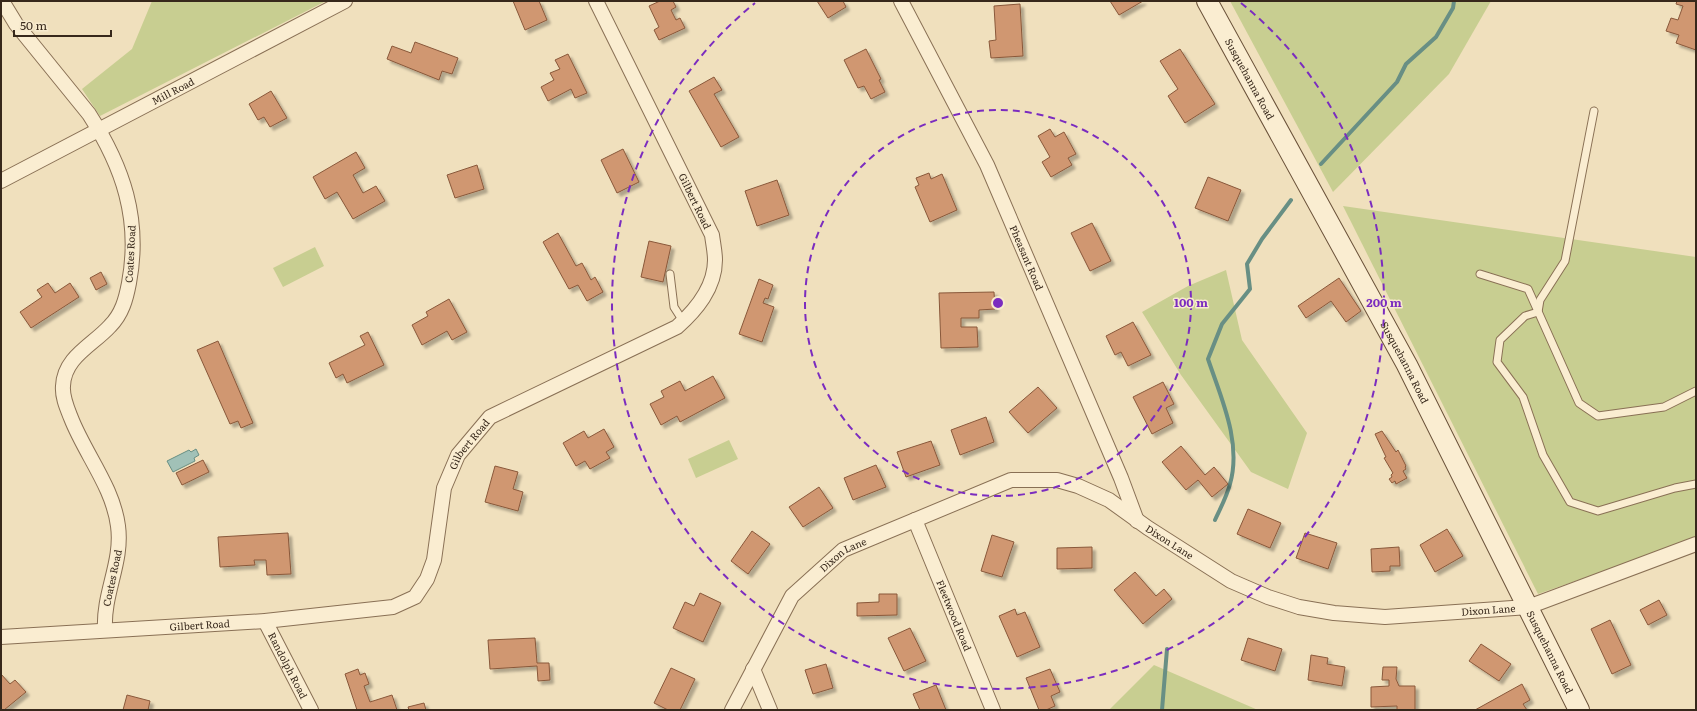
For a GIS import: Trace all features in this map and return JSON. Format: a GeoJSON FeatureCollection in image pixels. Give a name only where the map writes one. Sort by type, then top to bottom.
{"type":"FeatureCollection","features":[{"type":"Feature","properties":{"kind":"main road","name":"Susquehanna Road"},"geometry":{"type":"LineString","coordinates":[[1207,1],[1407,365],[1580,710]]}},
{"type":"Feature","properties":{"kind":"street","name":"Coates Road"},"geometry":{"type":"LineString","coordinates":[[2,1],[16,24],[89,114],[114,160],[129,200],[132,220],[131,274],[126,300],[111,326],[80,352],[71,363],[65,375],[63,386],[69,413],[77,433],[106,487],[118,525],[118,559],[106,602],[105,629]]}},
{"type":"Feature","properties":{"kind":"street","name":"Mill Road"},"geometry":{"type":"LineString","coordinates":[[1,181],[345,1]]}},
{"type":"Feature","properties":{"kind":"street","name":"Gilbert Road"},"geometry":{"type":"LineString","coordinates":[[1,637],[105,629],[265,621],[393,607],[415,597],[427,579],[434,560],[444,488],[458,455],[490,417],[676,327],[692,314],[710,285],[715,261],[712,235],[596,1]]}},
{"type":"Feature","properties":{"kind":"street","name":"Pheasant Road"},"geometry":{"type":"LineString","coordinates":[[901,1],[987,165],[1121,478],[1137,521]]}},
{"type":"Feature","properties":{"kind":"street","name":"Dixon Lane"},"geometry":{"type":"LineString","coordinates":[[732,710],[792,596],[843,550],[1011,480],[1057,480],[1078,486],[1109,500],[1137,521],[1231,581],[1264,596],[1299,607],[1334,613],[1385,617],[1528,607],[1696,544]]}},
{"type":"Feature","properties":{"kind":"street","name":"Fleetwood Road"},"geometry":{"type":"LineString","coordinates":[[915,520],[993,710]]}},
{"type":"Feature","properties":{"kind":"street","name":"Randolph Road"},"geometry":{"type":"LineString","coordinates":[[265,621],[311,710]]}},
{"type":"Feature","properties":{"kind":"street"},"geometry":{"type":"LineString","coordinates":[[753,669],[770,710]]}},
{"type":"Feature","properties":{"kind":"lane"},"geometry":{"type":"LineString","coordinates":[[1538,312],[1540,300],[1565,261],[1594,110]]}},
{"type":"Feature","properties":{"kind":"lane"},"geometry":{"type":"LineString","coordinates":[[670,274],[674,307],[683,321]]}},
{"type":"Feature","properties":{"kind":"lane"},"geometry":{"type":"LineString","coordinates":[[1480,274],[1528,289],[1578,403],[1598,416],[1664,407],[1696,391]]}},
{"type":"Feature","properties":{"kind":"lane"},"geometry":{"type":"LineString","coordinates":[[1538,312],[1525,316],[1500,340],[1497,362],[1524,397],[1544,456],[1570,502],[1598,511],[1675,488],[1696,484]]}},
{"type":"Feature","properties":{"kind":"green space"},"geometry":{"type":"Polygon","coordinates":[[[152,1],[326,1],[100,116],[82,89],[132,49],[152,1]]]}},
{"type":"Feature","properties":{"kind":"green space"},"geometry":{"type":"Polygon","coordinates":[[[1230,1],[1491,1],[1449,74],[1333,192],[1230,1]]]}},
{"type":"Feature","properties":{"kind":"green space"},"geometry":{"type":"Polygon","coordinates":[[[1343,206],[1696,257],[1696,539],[1538,594],[1343,206]]]}},
{"type":"Feature","properties":{"kind":"green space"},"geometry":{"type":"Polygon","coordinates":[[[315,247],[324,266],[283,287],[273,268],[315,247]]]}},
{"type":"Feature","properties":{"kind":"green space"},"geometry":{"type":"Polygon","coordinates":[[[1226,270],[1242,340],[1307,433],[1288,489],[1251,472],[1181,375],[1142,312],[1188,286],[1226,270]]]}},
{"type":"Feature","properties":{"kind":"green space"},"geometry":{"type":"Polygon","coordinates":[[[729,440],[738,459],[696,478],[688,459],[729,440]]]}},
{"type":"Feature","properties":{"kind":"green space"},"geometry":{"type":"Polygon","coordinates":[[[1154,665],[1258,710],[1109,710],[1154,665]]]}},
{"type":"Feature","properties":{"kind":"water"},"geometry":{"type":"Polygon","coordinates":[[[196,449],[199,455],[194,458],[195,461],[173,472],[167,461],[189,450],[191,452],[196,449]]]}},
{"type":"Feature","properties":{"kind":"building"},"geometry":{"type":"Polygon","coordinates":[[[513,1],[539,1],[547,20],[525,30],[513,1]]]}},
{"type":"Feature","properties":{"kind":"building"},"geometry":{"type":"Polygon","coordinates":[[[660,1],[673,1],[676,7],[671,10],[676,20],[680,18],[685,28],[659,40],[654,30],[659,27],[649,6],[660,1]]]}},
{"type":"Feature","properties":{"kind":"building"},"geometry":{"type":"Polygon","coordinates":[[[817,1],[843,1],[846,7],[828,18],[817,1]]]}},
{"type":"Feature","properties":{"kind":"building"},"geometry":{"type":"Polygon","coordinates":[[[1110,1],[1143,1],[1119,15],[1110,1]]]}},
{"type":"Feature","properties":{"kind":"building"},"geometry":{"type":"Polygon","coordinates":[[[1677,1],[1696,1],[1696,50],[1676,43],[1679,35],[1666,31],[1671,18],[1678,20],[1683,6],[1676,4],[1677,1]]]}},
{"type":"Feature","properties":{"kind":"building"},"geometry":{"type":"Polygon","coordinates":[[[1020,4],[1023,56],[991,58],[989,41],[996,40],[994,6],[1020,4]]]}},
{"type":"Feature","properties":{"kind":"building"},"geometry":{"type":"Polygon","coordinates":[[[415,42],[458,58],[452,74],[442,71],[439,80],[387,59],[392,46],[411,53],[415,42]]]}},
{"type":"Feature","properties":{"kind":"building"},"geometry":{"type":"Polygon","coordinates":[[[866,49],[881,79],[879,80],[885,92],[871,99],[864,86],[858,88],[844,60],[866,49]]]}},
{"type":"Feature","properties":{"kind":"building"},"geometry":{"type":"Polygon","coordinates":[[[1180,49],[1215,104],[1185,123],[1168,96],[1178,89],[1160,61],[1180,49]]]}},
{"type":"Feature","properties":{"kind":"building"},"geometry":{"type":"Polygon","coordinates":[[[568,54],[587,93],[575,98],[571,89],[548,101],[541,87],[554,80],[550,73],[560,69],[555,60],[568,54]]]}},
{"type":"Feature","properties":{"kind":"building"},"geometry":{"type":"Polygon","coordinates":[[[714,77],[722,90],[714,94],[739,137],[721,147],[689,91],[714,77]]]}},
{"type":"Feature","properties":{"kind":"building"},"geometry":{"type":"Polygon","coordinates":[[[271,91],[287,118],[270,127],[264,117],[258,120],[249,104],[271,91]]]}},
{"type":"Feature","properties":{"kind":"building"},"geometry":{"type":"Polygon","coordinates":[[[1050,129],[1055,137],[1064,132],[1076,154],[1068,158],[1072,165],[1051,177],[1042,162],[1050,157],[1038,136],[1050,129]]]}},
{"type":"Feature","properties":{"kind":"building"},"geometry":{"type":"Polygon","coordinates":[[[623,149],[639,182],[617,193],[601,160],[623,149]]]}},
{"type":"Feature","properties":{"kind":"building"},"geometry":{"type":"Polygon","coordinates":[[[356,152],[365,168],[353,175],[363,193],[376,186],[385,201],[353,219],[337,192],[325,199],[313,177],[356,152]]]}},
{"type":"Feature","properties":{"kind":"building"},"geometry":{"type":"Polygon","coordinates":[[[477,165],[484,189],[455,198],[447,175],[477,165]]]}},
{"type":"Feature","properties":{"kind":"building"},"geometry":{"type":"Polygon","coordinates":[[[929,173],[931,179],[942,174],[957,210],[930,222],[915,187],[919,185],[916,178],[929,173]]]}},
{"type":"Feature","properties":{"kind":"building"},"geometry":{"type":"Polygon","coordinates":[[[1208,177],[1241,190],[1228,221],[1195,208],[1208,177]]]}},
{"type":"Feature","properties":{"kind":"building"},"geometry":{"type":"Polygon","coordinates":[[[777,180],[789,215],[757,226],[745,191],[777,180]]]}},
{"type":"Feature","properties":{"kind":"building"},"geometry":{"type":"Polygon","coordinates":[[[1092,223],[1111,261],[1090,271],[1071,233],[1092,223]]]}},
{"type":"Feature","properties":{"kind":"building"},"geometry":{"type":"Polygon","coordinates":[[[558,233],[576,266],[582,263],[591,280],[595,277],[603,292],[587,301],[578,285],[569,289],[543,242],[558,233]]]}},
{"type":"Feature","properties":{"kind":"building"},"geometry":{"type":"Polygon","coordinates":[[[649,241],[671,246],[663,282],[641,277],[649,241]]]}},
{"type":"Feature","properties":{"kind":"building"},"geometry":{"type":"Polygon","coordinates":[[[101,272],[107,284],[96,290],[90,278],[101,272]]]}},
{"type":"Feature","properties":{"kind":"building"},"geometry":{"type":"Polygon","coordinates":[[[1339,278],[1361,311],[1346,322],[1331,301],[1306,318],[1298,306],[1339,278]]]}},
{"type":"Feature","properties":{"kind":"building"},"geometry":{"type":"Polygon","coordinates":[[[759,279],[773,285],[768,299],[765,298],[763,303],[774,307],[762,342],[739,334],[759,279]]]}},
{"type":"Feature","properties":{"kind":"building"},"geometry":{"type":"Polygon","coordinates":[[[48,283],[55,293],[70,283],[79,297],[31,328],[20,312],[42,297],[37,290],[48,283]]]}},
{"type":"Feature","properties":{"kind":"building"},"geometry":{"type":"Polygon","coordinates":[[[994,292],[995,309],[979,310],[979,318],[961,318],[961,327],[977,327],[978,347],[941,348],[939,293],[994,292]]]}},
{"type":"Feature","properties":{"kind":"building"},"geometry":{"type":"Polygon","coordinates":[[[449,299],[467,332],[452,340],[447,331],[422,345],[412,325],[428,316],[426,312],[449,299]]]}},
{"type":"Feature","properties":{"kind":"building"},"geometry":{"type":"Polygon","coordinates":[[[1133,322],[1151,355],[1128,366],[1121,352],[1115,355],[1106,336],[1133,322]]]}},
{"type":"Feature","properties":{"kind":"building"},"geometry":{"type":"Polygon","coordinates":[[[368,332],[384,365],[347,383],[343,374],[336,378],[329,363],[365,345],[360,336],[368,332]]]}},
{"type":"Feature","properties":{"kind":"building"},"geometry":{"type":"Polygon","coordinates":[[[218,341],[253,423],[241,428],[238,421],[230,424],[197,350],[218,341]]]}},
{"type":"Feature","properties":{"kind":"building"},"geometry":{"type":"Polygon","coordinates":[[[713,376],[725,398],[680,422],[677,416],[661,425],[650,404],[664,397],[661,391],[680,381],[685,391],[713,376]]]}},
{"type":"Feature","properties":{"kind":"building"},"geometry":{"type":"Polygon","coordinates":[[[1163,382],[1174,404],[1166,408],[1173,423],[1152,434],[1133,397],[1163,382]]]}},
{"type":"Feature","properties":{"kind":"building"},"geometry":{"type":"Polygon","coordinates":[[[1038,387],[1057,408],[1028,433],[1009,412],[1038,387]]]}},
{"type":"Feature","properties":{"kind":"building"},"geometry":{"type":"Polygon","coordinates":[[[986,417],[994,442],[960,455],[951,430],[986,417]]]}},
{"type":"Feature","properties":{"kind":"building"},"geometry":{"type":"Polygon","coordinates":[[[604,429],[614,447],[606,452],[610,458],[590,469],[585,461],[576,466],[563,443],[584,431],[588,438],[604,429]]]}},
{"type":"Feature","properties":{"kind":"building"},"geometry":{"type":"Polygon","coordinates":[[[1382,431],[1396,452],[1398,450],[1406,466],[1406,469],[1403,471],[1407,478],[1396,484],[1395,481],[1392,483],[1389,479],[1392,477],[1391,475],[1393,473],[1384,458],[1386,457],[1375,434],[1382,431]]]}},
{"type":"Feature","properties":{"kind":"building"},"geometry":{"type":"Polygon","coordinates":[[[931,441],[940,465],[906,477],[897,452],[931,441]]]}},
{"type":"Feature","properties":{"kind":"building"},"geometry":{"type":"Polygon","coordinates":[[[1181,446],[1205,475],[1214,467],[1228,484],[1212,497],[1198,480],[1186,490],[1162,462],[1181,446]]]}},
{"type":"Feature","properties":{"kind":"building"},"geometry":{"type":"Polygon","coordinates":[[[203,460],[209,472],[182,485],[176,473],[203,460]]]}},
{"type":"Feature","properties":{"kind":"building"},"geometry":{"type":"Polygon","coordinates":[[[876,465],[886,487],[853,500],[844,478],[876,465]]]}},
{"type":"Feature","properties":{"kind":"building"},"geometry":{"type":"Polygon","coordinates":[[[495,466],[518,472],[513,489],[523,492],[518,511],[485,502],[495,466]]]}},
{"type":"Feature","properties":{"kind":"building"},"geometry":{"type":"Polygon","coordinates":[[[819,487],[833,508],[803,527],[789,507],[819,487]]]}},
{"type":"Feature","properties":{"kind":"building"},"geometry":{"type":"Polygon","coordinates":[[[1248,509],[1281,523],[1270,548],[1237,534],[1248,509]]]}},
{"type":"Feature","properties":{"kind":"building"},"geometry":{"type":"Polygon","coordinates":[[[1447,529],[1463,556],[1435,572],[1420,545],[1447,529]]]}},
{"type":"Feature","properties":{"kind":"building"},"geometry":{"type":"Polygon","coordinates":[[[752,531],[770,544],[748,574],[731,561],[752,531]]]}},
{"type":"Feature","properties":{"kind":"building"},"geometry":{"type":"Polygon","coordinates":[[[288,533],[291,574],[267,575],[266,560],[254,560],[255,565],[220,567],[218,537],[288,533]]]}},
{"type":"Feature","properties":{"kind":"building"},"geometry":{"type":"Polygon","coordinates":[[[1305,533],[1337,543],[1328,569],[1296,558],[1305,533]]]}},
{"type":"Feature","properties":{"kind":"building"},"geometry":{"type":"Polygon","coordinates":[[[992,535],[1014,542],[1002,577],[981,571],[992,535]]]}},
{"type":"Feature","properties":{"kind":"building"},"geometry":{"type":"Polygon","coordinates":[[[1092,547],[1092,568],[1057,569],[1057,548],[1092,547]]]}},
{"type":"Feature","properties":{"kind":"building"},"geometry":{"type":"Polygon","coordinates":[[[1399,547],[1400,566],[1390,566],[1390,571],[1372,572],[1371,549],[1399,547]]]}},
{"type":"Feature","properties":{"kind":"building"},"geometry":{"type":"Polygon","coordinates":[[[1135,572],[1156,596],[1164,589],[1172,599],[1143,624],[1114,590],[1135,572]]]}},
{"type":"Feature","properties":{"kind":"building"},"geometry":{"type":"Polygon","coordinates":[[[700,593],[721,603],[703,642],[673,628],[685,602],[694,606],[700,593]]]}},
{"type":"Feature","properties":{"kind":"building"},"geometry":{"type":"Polygon","coordinates":[[[879,594],[897,594],[897,615],[857,616],[857,603],[879,602],[879,594]]]}},
{"type":"Feature","properties":{"kind":"building"},"geometry":{"type":"Polygon","coordinates":[[[1659,600],[1667,615],[1648,625],[1640,610],[1659,600]]]}},
{"type":"Feature","properties":{"kind":"building"},"geometry":{"type":"Polygon","coordinates":[[[1015,609],[1017,615],[1025,612],[1040,647],[1017,657],[999,616],[1015,609]]]}},
{"type":"Feature","properties":{"kind":"building"},"geometry":{"type":"Polygon","coordinates":[[[1610,620],[1631,665],[1612,674],[1591,629],[1610,620]]]}},
{"type":"Feature","properties":{"kind":"building"},"geometry":{"type":"Polygon","coordinates":[[[910,628],[926,661],[904,671],[888,638],[910,628]]]}},
{"type":"Feature","properties":{"kind":"building"},"geometry":{"type":"Polygon","coordinates":[[[535,638],[537,663],[549,663],[550,680],[538,681],[537,666],[490,669],[488,640],[535,638]]]}},
{"type":"Feature","properties":{"kind":"building"},"geometry":{"type":"Polygon","coordinates":[[[1248,638],[1282,649],[1275,671],[1241,660],[1248,638]]]}},
{"type":"Feature","properties":{"kind":"building"},"geometry":{"type":"Polygon","coordinates":[[[1481,644],[1511,664],[1499,681],[1469,661],[1481,644]]]}},
{"type":"Feature","properties":{"kind":"building"},"geometry":{"type":"Polygon","coordinates":[[[1311,655],[1328,658],[1327,664],[1345,667],[1342,686],[1308,680],[1311,655]]]}},
{"type":"Feature","properties":{"kind":"building"},"geometry":{"type":"Polygon","coordinates":[[[826,664],[833,688],[813,694],[805,670],[826,664]]]}},
{"type":"Feature","properties":{"kind":"building"},"geometry":{"type":"Polygon","coordinates":[[[1383,667],[1397,667],[1396,679],[1399,686],[1415,686],[1415,710],[1397,710],[1397,706],[1371,707],[1371,687],[1389,686],[1389,680],[1382,680],[1383,667]]]}},
{"type":"Feature","properties":{"kind":"building"},"geometry":{"type":"Polygon","coordinates":[[[671,668],[695,679],[680,710],[668,710],[654,703],[671,668]]]}},
{"type":"Feature","properties":{"kind":"building"},"geometry":{"type":"Polygon","coordinates":[[[358,669],[360,675],[365,673],[369,684],[364,686],[370,702],[392,695],[397,710],[357,710],[345,674],[358,669]]]}},
{"type":"Feature","properties":{"kind":"building"},"geometry":{"type":"Polygon","coordinates":[[[1050,669],[1060,692],[1051,696],[1055,706],[1046,710],[1039,710],[1026,678],[1050,669]]]}},
{"type":"Feature","properties":{"kind":"building"},"geometry":{"type":"Polygon","coordinates":[[[1,674],[10,684],[15,680],[26,692],[4,710],[1,710],[1,674]]]}},
{"type":"Feature","properties":{"kind":"building"},"geometry":{"type":"Polygon","coordinates":[[[1522,684],[1530,700],[1523,704],[1527,710],[1475,710],[1522,684]]]}},
{"type":"Feature","properties":{"kind":"building"},"geometry":{"type":"Polygon","coordinates":[[[936,685],[946,710],[920,710],[913,694],[936,685]]]}},
{"type":"Feature","properties":{"kind":"building"},"geometry":{"type":"Polygon","coordinates":[[[127,695],[150,701],[148,710],[123,710],[127,695]]]}},
{"type":"Feature","properties":{"kind":"building"},"geometry":{"type":"Polygon","coordinates":[[[424,703],[426,710],[409,710],[408,707],[424,703]]]}},
{"type":"Feature","properties":{"kind":"waterway"},"geometry":{"type":"LineString","coordinates":[[1321,164],[1397,82],[1406,64],[1436,37],[1453,8],[1454,1]]}},
{"type":"Feature","properties":{"kind":"waterway"},"geometry":{"type":"LineString","coordinates":[[1215,520],[1230,484],[1233,468],[1233,452],[1232,436],[1224,405],[1208,359],[1222,324],[1250,289],[1247,264],[1262,239],[1291,200]]}},
{"type":"Feature","properties":{"kind":"waterway"},"geometry":{"type":"LineString","coordinates":[[1162,710],[1167,649]]}}]}
